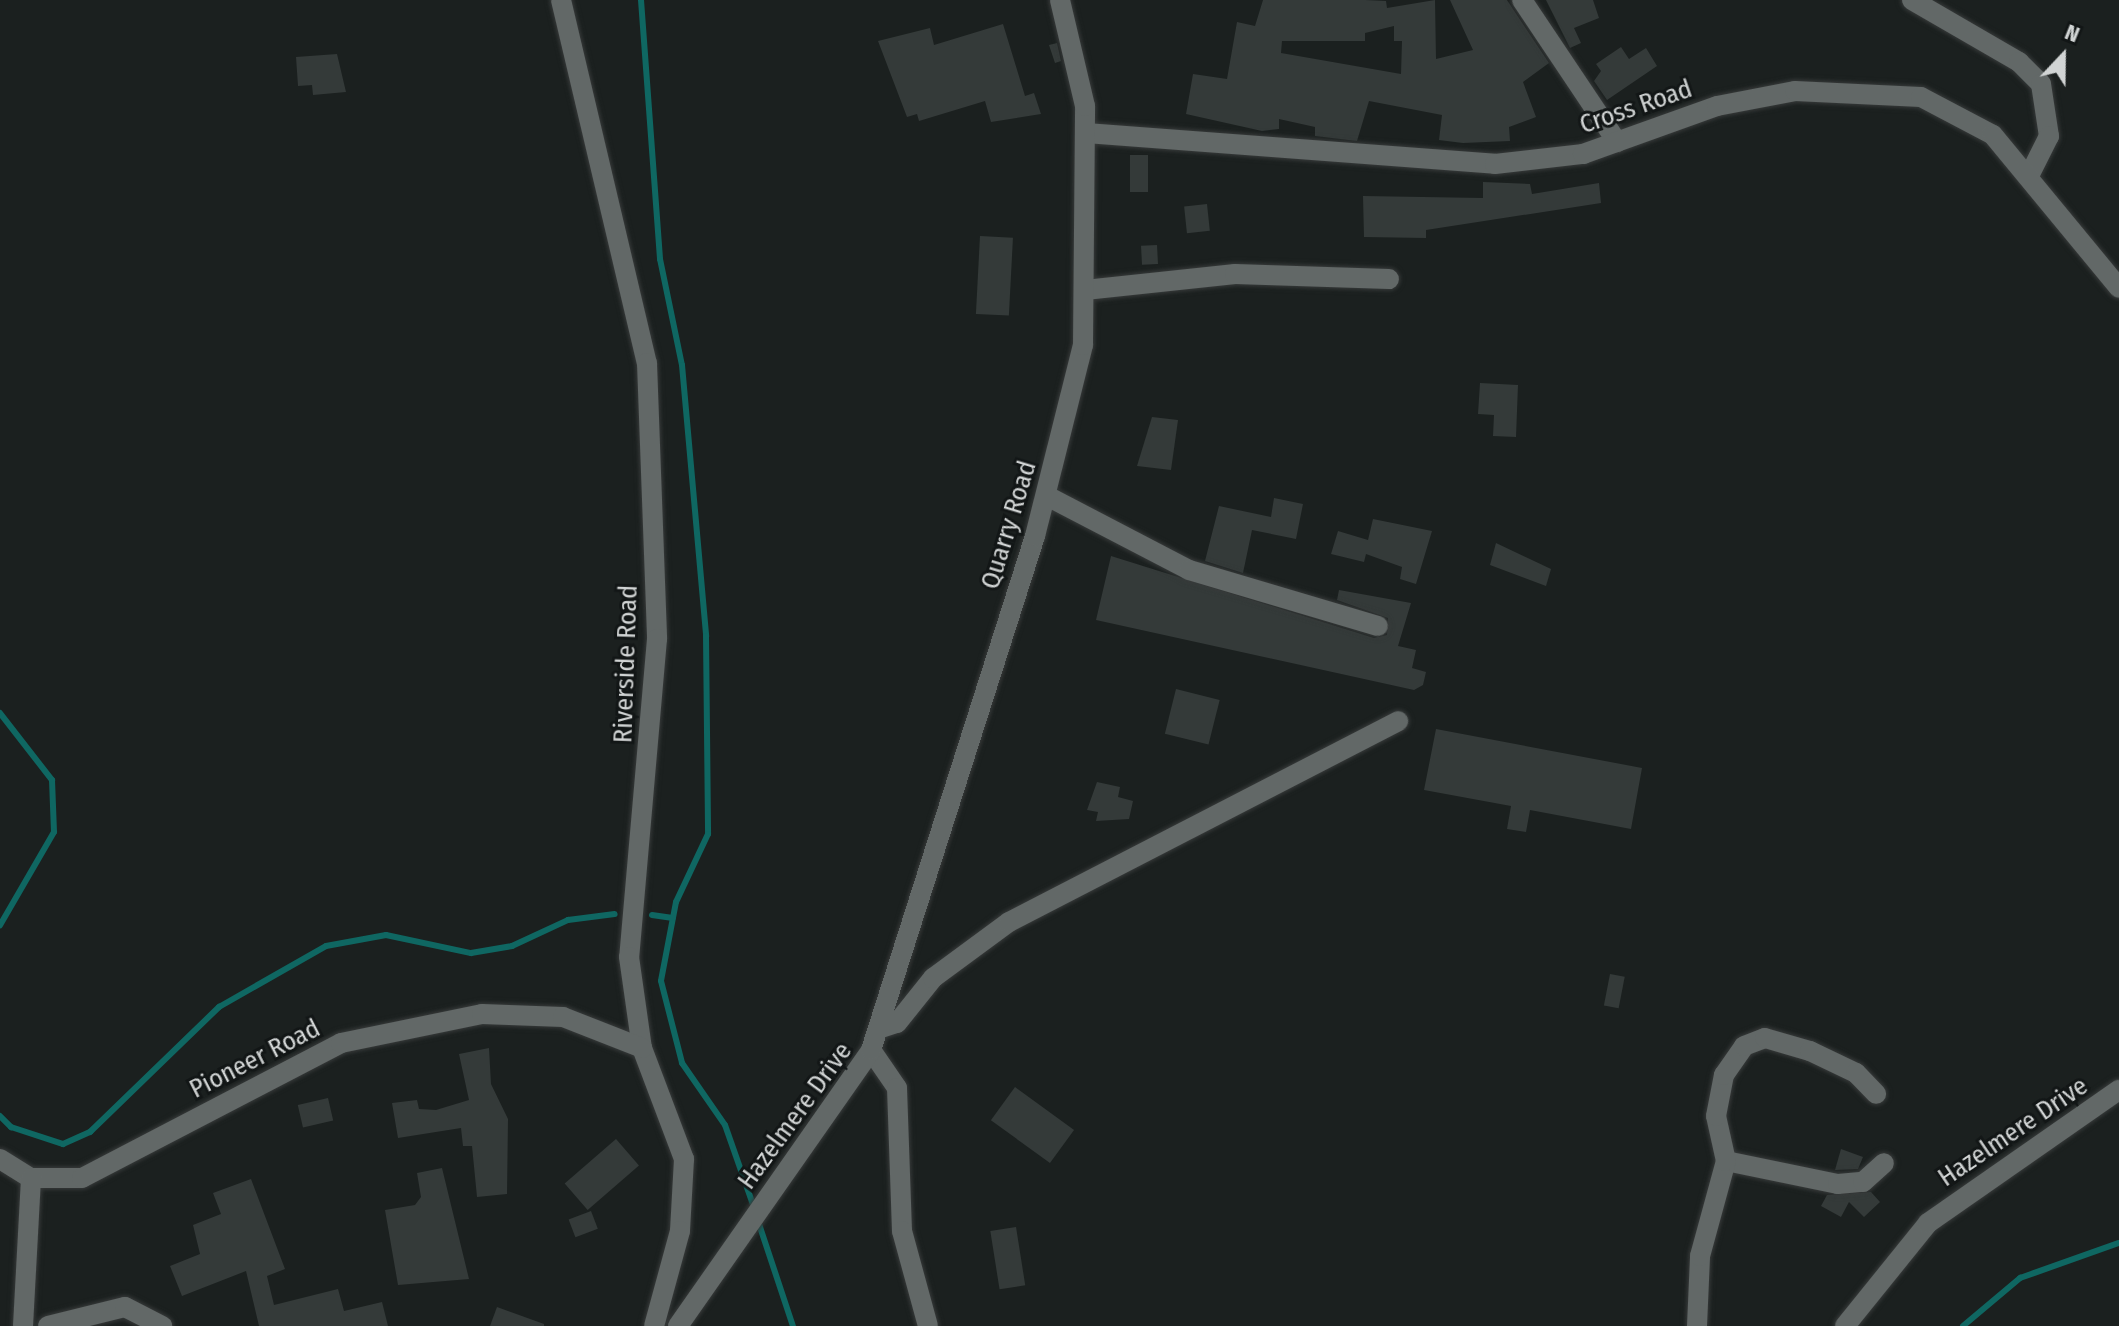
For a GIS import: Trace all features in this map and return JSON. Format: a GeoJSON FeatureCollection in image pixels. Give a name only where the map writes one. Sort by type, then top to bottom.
{"type":"FeatureCollection","features":[{"type":"Feature","properties":{"kind":"street","name":"Riverside Road"},"geometry":{"type":"LineString","coordinates":[[561,0],[647,363],[657,639],[629,957],[642,1048],[684,1159],[680,1231],[654,1326]]}},
{"type":"Feature","properties":{"kind":"street","name":"Quarry Road"},"geometry":{"type":"LineString","coordinates":[[871,1050],[1047,496],[1075,385],[1085,290],[1086,133],[1083,84],[1060,0]]}},
{"type":"Feature","properties":{"kind":"street"},"geometry":{"type":"LineString","coordinates":[[1522,0],[1617,142]]}},
{"type":"Feature","properties":{"kind":"street"},"geometry":{"type":"LineString","coordinates":[[1912,0],[2019,62],[2041,84],[2049,136],[2031,172]]}},
{"type":"Feature","properties":{"kind":"street","name":"Cross Road"},"geometry":{"type":"LineString","coordinates":[[1086,133],[1482,164],[1583,154],[1717,106],[1795,91],[1867,90],[1921,97],[1961,112],[2031,172],[2119,288]]}},
{"type":"Feature","properties":{"kind":"street"},"geometry":{"type":"LineString","coordinates":[[1085,290],[1235,274],[1389,279]]}},
{"type":"Feature","properties":{"kind":"street"},"geometry":{"type":"LineString","coordinates":[[1047,496],[1202,575],[1378,626]]}},
{"type":"Feature","properties":{"kind":"street"},"geometry":{"type":"LineString","coordinates":[[878,1029],[897,1023],[961,952],[1009,922],[1398,721]]}},
{"type":"Feature","properties":{"kind":"street","name":"Pioneer Road"},"geometry":{"type":"LineString","coordinates":[[31,1178],[82,1178],[115,1166],[275,1072],[341,1043],[418,1026],[532,1013],[642,1048]]}},
{"type":"Feature","properties":{"kind":"street"},"geometry":{"type":"LineString","coordinates":[[1697,1326],[1700,1256],[1726,1161],[1716,1116],[1724,1075],[1744,1046],[1765,1038],[1810,1051],[1856,1073],[1876,1094]]}},
{"type":"Feature","properties":{"kind":"street","name":"Hazelmere Drive"},"geometry":{"type":"LineString","coordinates":[[678,1326],[871,1050],[897,1088],[902,1231],[928,1326]]}},
{"type":"Feature","properties":{"kind":"street","name":"Hazelmere Drive"},"geometry":{"type":"LineString","coordinates":[[1845,1326],[1928,1223],[2119,1090]]}},
{"type":"Feature","properties":{"kind":"street"},"geometry":{"type":"LineString","coordinates":[[0,1159],[31,1178],[23,1326]]}},
{"type":"Feature","properties":{"kind":"street"},"geometry":{"type":"LineString","coordinates":[[1726,1161],[1838,1184],[1863,1182],[1884,1163]]}},
{"type":"Feature","properties":{"kind":"street"},"geometry":{"type":"LineString","coordinates":[[48,1326],[125,1307],[162,1326]]}},
{"type":"Feature","properties":{"kind":"building"},"geometry":{"type":"Polygon","coordinates":[[[1263,0],[1386,1],[1387,8],[1435,0],[1436,59],[1473,50],[1450,0],[1507,0],[1549,63],[1523,82],[1536,117],[1509,127],[1510,141],[1463,143],[1439,140],[1442,115],[1369,101],[1357,141],[1315,136],[1315,127],[1279,119],[1279,129],[1262,131],[1186,114],[1193,74],[1227,79],[1237,22],[1255,26],[1263,0]],[[1394,26],[1365,33],[1365,41],[1282,41],[1281,53],[1401,74],[1402,41],[1394,41],[1394,26]]]}},
{"type":"Feature","properties":{"kind":"building"},"geometry":{"type":"Polygon","coordinates":[[[1546,0],[1593,0],[1599,18],[1574,28],[1581,43],[1570,48],[1546,0]]]}},
{"type":"Feature","properties":{"kind":"building"},"geometry":{"type":"Polygon","coordinates":[[[1003,24],[1025,96],[1034,93],[1041,114],[991,122],[985,101],[919,121],[917,114],[907,117],[878,41],[930,28],[934,45],[1003,24]]]}},
{"type":"Feature","properties":{"kind":"building"},"geometry":{"type":"Polygon","coordinates":[[[1057,43],[1061,61],[1055,63],[1049,45],[1057,43]]]}},
{"type":"Feature","properties":{"kind":"building"},"geometry":{"type":"Polygon","coordinates":[[[1621,47],[1629,59],[1646,48],[1657,66],[1607,100],[1594,81],[1601,71],[1596,64],[1621,47]]]}},
{"type":"Feature","properties":{"kind":"building"},"geometry":{"type":"Polygon","coordinates":[[[337,54],[346,92],[313,95],[312,85],[298,86],[296,57],[337,54]]]}},
{"type":"Feature","properties":{"kind":"building"},"geometry":{"type":"Polygon","coordinates":[[[1130,155],[1148,155],[1148,192],[1130,192],[1130,155]]]}},
{"type":"Feature","properties":{"kind":"building"},"geometry":{"type":"Polygon","coordinates":[[[1483,182],[1530,184],[1532,194],[1599,183],[1601,203],[1426,230],[1426,238],[1364,237],[1363,196],[1483,198],[1483,182]]]}},
{"type":"Feature","properties":{"kind":"building"},"geometry":{"type":"Polygon","coordinates":[[[1207,204],[1210,231],[1187,233],[1184,206],[1207,204]]]}},
{"type":"Feature","properties":{"kind":"building"},"geometry":{"type":"Polygon","coordinates":[[[980,236],[1013,238],[1009,316],[976,314],[980,236]]]}},
{"type":"Feature","properties":{"kind":"building"},"geometry":{"type":"Polygon","coordinates":[[[1157,245],[1158,264],[1142,265],[1141,246],[1157,245]]]}},
{"type":"Feature","properties":{"kind":"building"},"geometry":{"type":"Polygon","coordinates":[[[1480,383],[1518,385],[1516,437],[1493,436],[1494,415],[1478,414],[1480,383]]]}},
{"type":"Feature","properties":{"kind":"building"},"geometry":{"type":"Polygon","coordinates":[[[1152,417],[1178,420],[1171,470],[1137,466],[1152,417]]]}},
{"type":"Feature","properties":{"kind":"building"},"geometry":{"type":"Polygon","coordinates":[[[1274,498],[1303,504],[1296,539],[1252,530],[1243,573],[1205,561],[1219,506],[1271,517],[1274,498]]]}},
{"type":"Feature","properties":{"kind":"building"},"geometry":{"type":"Polygon","coordinates":[[[1373,519],[1432,531],[1416,584],[1400,579],[1402,567],[1366,554],[1364,562],[1331,554],[1338,531],[1368,540],[1373,519]]]}},
{"type":"Feature","properties":{"kind":"building"},"geometry":{"type":"Polygon","coordinates":[[[1496,543],[1551,569],[1546,586],[1490,565],[1496,543]]]}},
{"type":"Feature","properties":{"kind":"building"},"geometry":{"type":"Polygon","coordinates":[[[1111,556],[1374,638],[1387,635],[1388,618],[1337,600],[1339,590],[1411,603],[1398,646],[1416,650],[1412,668],[1426,672],[1423,685],[1414,690],[1096,620],[1111,556]]]}},
{"type":"Feature","properties":{"kind":"building"},"geometry":{"type":"Polygon","coordinates":[[[1176,689],[1220,700],[1209,745],[1165,734],[1176,689]]]}},
{"type":"Feature","properties":{"kind":"building"},"geometry":{"type":"Polygon","coordinates":[[[1436,729],[1642,768],[1631,829],[1530,810],[1526,832],[1507,829],[1511,806],[1424,790],[1436,729]]]}},
{"type":"Feature","properties":{"kind":"building"},"geometry":{"type":"Polygon","coordinates":[[[1097,782],[1120,787],[1118,797],[1133,801],[1129,819],[1096,821],[1098,812],[1087,810],[1097,782]]]}},
{"type":"Feature","properties":{"kind":"building"},"geometry":{"type":"Polygon","coordinates":[[[1610,974],[1625,977],[1619,1008],[1604,1005],[1610,974]]]}},
{"type":"Feature","properties":{"kind":"building"},"geometry":{"type":"Polygon","coordinates":[[[489,1048],[491,1084],[508,1119],[507,1194],[477,1197],[472,1146],[463,1146],[461,1128],[398,1138],[392,1103],[417,1100],[419,1109],[436,1110],[469,1100],[459,1054],[489,1048]]]}},
{"type":"Feature","properties":{"kind":"building"},"geometry":{"type":"Polygon","coordinates":[[[1015,1087],[1074,1130],[1050,1163],[991,1120],[1015,1087]]]}},
{"type":"Feature","properties":{"kind":"building"},"geometry":{"type":"Polygon","coordinates":[[[328,1098],[333,1120],[303,1127],[298,1105],[328,1098]]]}},
{"type":"Feature","properties":{"kind":"building"},"geometry":{"type":"Polygon","coordinates":[[[616,1139],[639,1165],[588,1210],[565,1184],[616,1139]]]}},
{"type":"Feature","properties":{"kind":"building"},"geometry":{"type":"Polygon","coordinates":[[[1841,1149],[1863,1157],[1858,1169],[1835,1170],[1841,1149]]]}},
{"type":"Feature","properties":{"kind":"building"},"geometry":{"type":"Polygon","coordinates":[[[442,1168],[469,1279],[398,1285],[385,1210],[415,1205],[421,1197],[417,1173],[442,1168]]]}},
{"type":"Feature","properties":{"kind":"building"},"geometry":{"type":"Polygon","coordinates":[[[251,1179],[285,1269],[267,1276],[274,1305],[338,1289],[344,1311],[382,1302],[388,1326],[259,1326],[246,1271],[182,1296],[170,1266],[200,1254],[193,1225],[221,1214],[213,1193],[251,1179]]]}},
{"type":"Feature","properties":{"kind":"building"},"geometry":{"type":"Polygon","coordinates":[[[1871,1192],[1880,1202],[1864,1217],[1849,1202],[1841,1217],[1821,1206],[1827,1195],[1871,1192]]]}},
{"type":"Feature","properties":{"kind":"building"},"geometry":{"type":"Polygon","coordinates":[[[591,1211],[598,1229],[575,1237],[569,1220],[591,1211]]]}},
{"type":"Feature","properties":{"kind":"building"},"geometry":{"type":"Polygon","coordinates":[[[1016,1227],[1025,1285],[1000,1289],[990,1231],[1016,1227]]]}},
{"type":"Feature","properties":{"kind":"building"},"geometry":{"type":"Polygon","coordinates":[[[497,1307],[544,1324],[544,1326],[490,1326],[497,1307]]]}},
{"type":"Feature","properties":{"kind":"waterway"},"geometry":{"type":"LineString","coordinates":[[641,0],[660,259],[682,365],[706,636],[708,834],[676,902],[661,981],[682,1063],[725,1125],[755,1210]]}},
{"type":"Feature","properties":{"kind":"waterway"},"geometry":{"type":"LineString","coordinates":[[0,713],[52,780],[54,832],[0,925]]}},
{"type":"Feature","properties":{"kind":"waterway"},"geometry":{"type":"LineString","coordinates":[[0,1116],[11,1127],[63,1144],[90,1132],[219,1007],[326,946],[386,935],[471,953],[512,946],[568,920],[615,914]]}},
{"type":"Feature","properties":{"kind":"waterway"},"geometry":{"type":"LineString","coordinates":[[652,915],[673,918]]}},
{"type":"Feature","properties":{"kind":"waterway"},"geometry":{"type":"LineString","coordinates":[[758,1221],[793,1326]]}},
{"type":"Feature","properties":{"kind":"waterway"},"geometry":{"type":"LineString","coordinates":[[1963,1326],[2020,1278],[2119,1243]]}}]}
